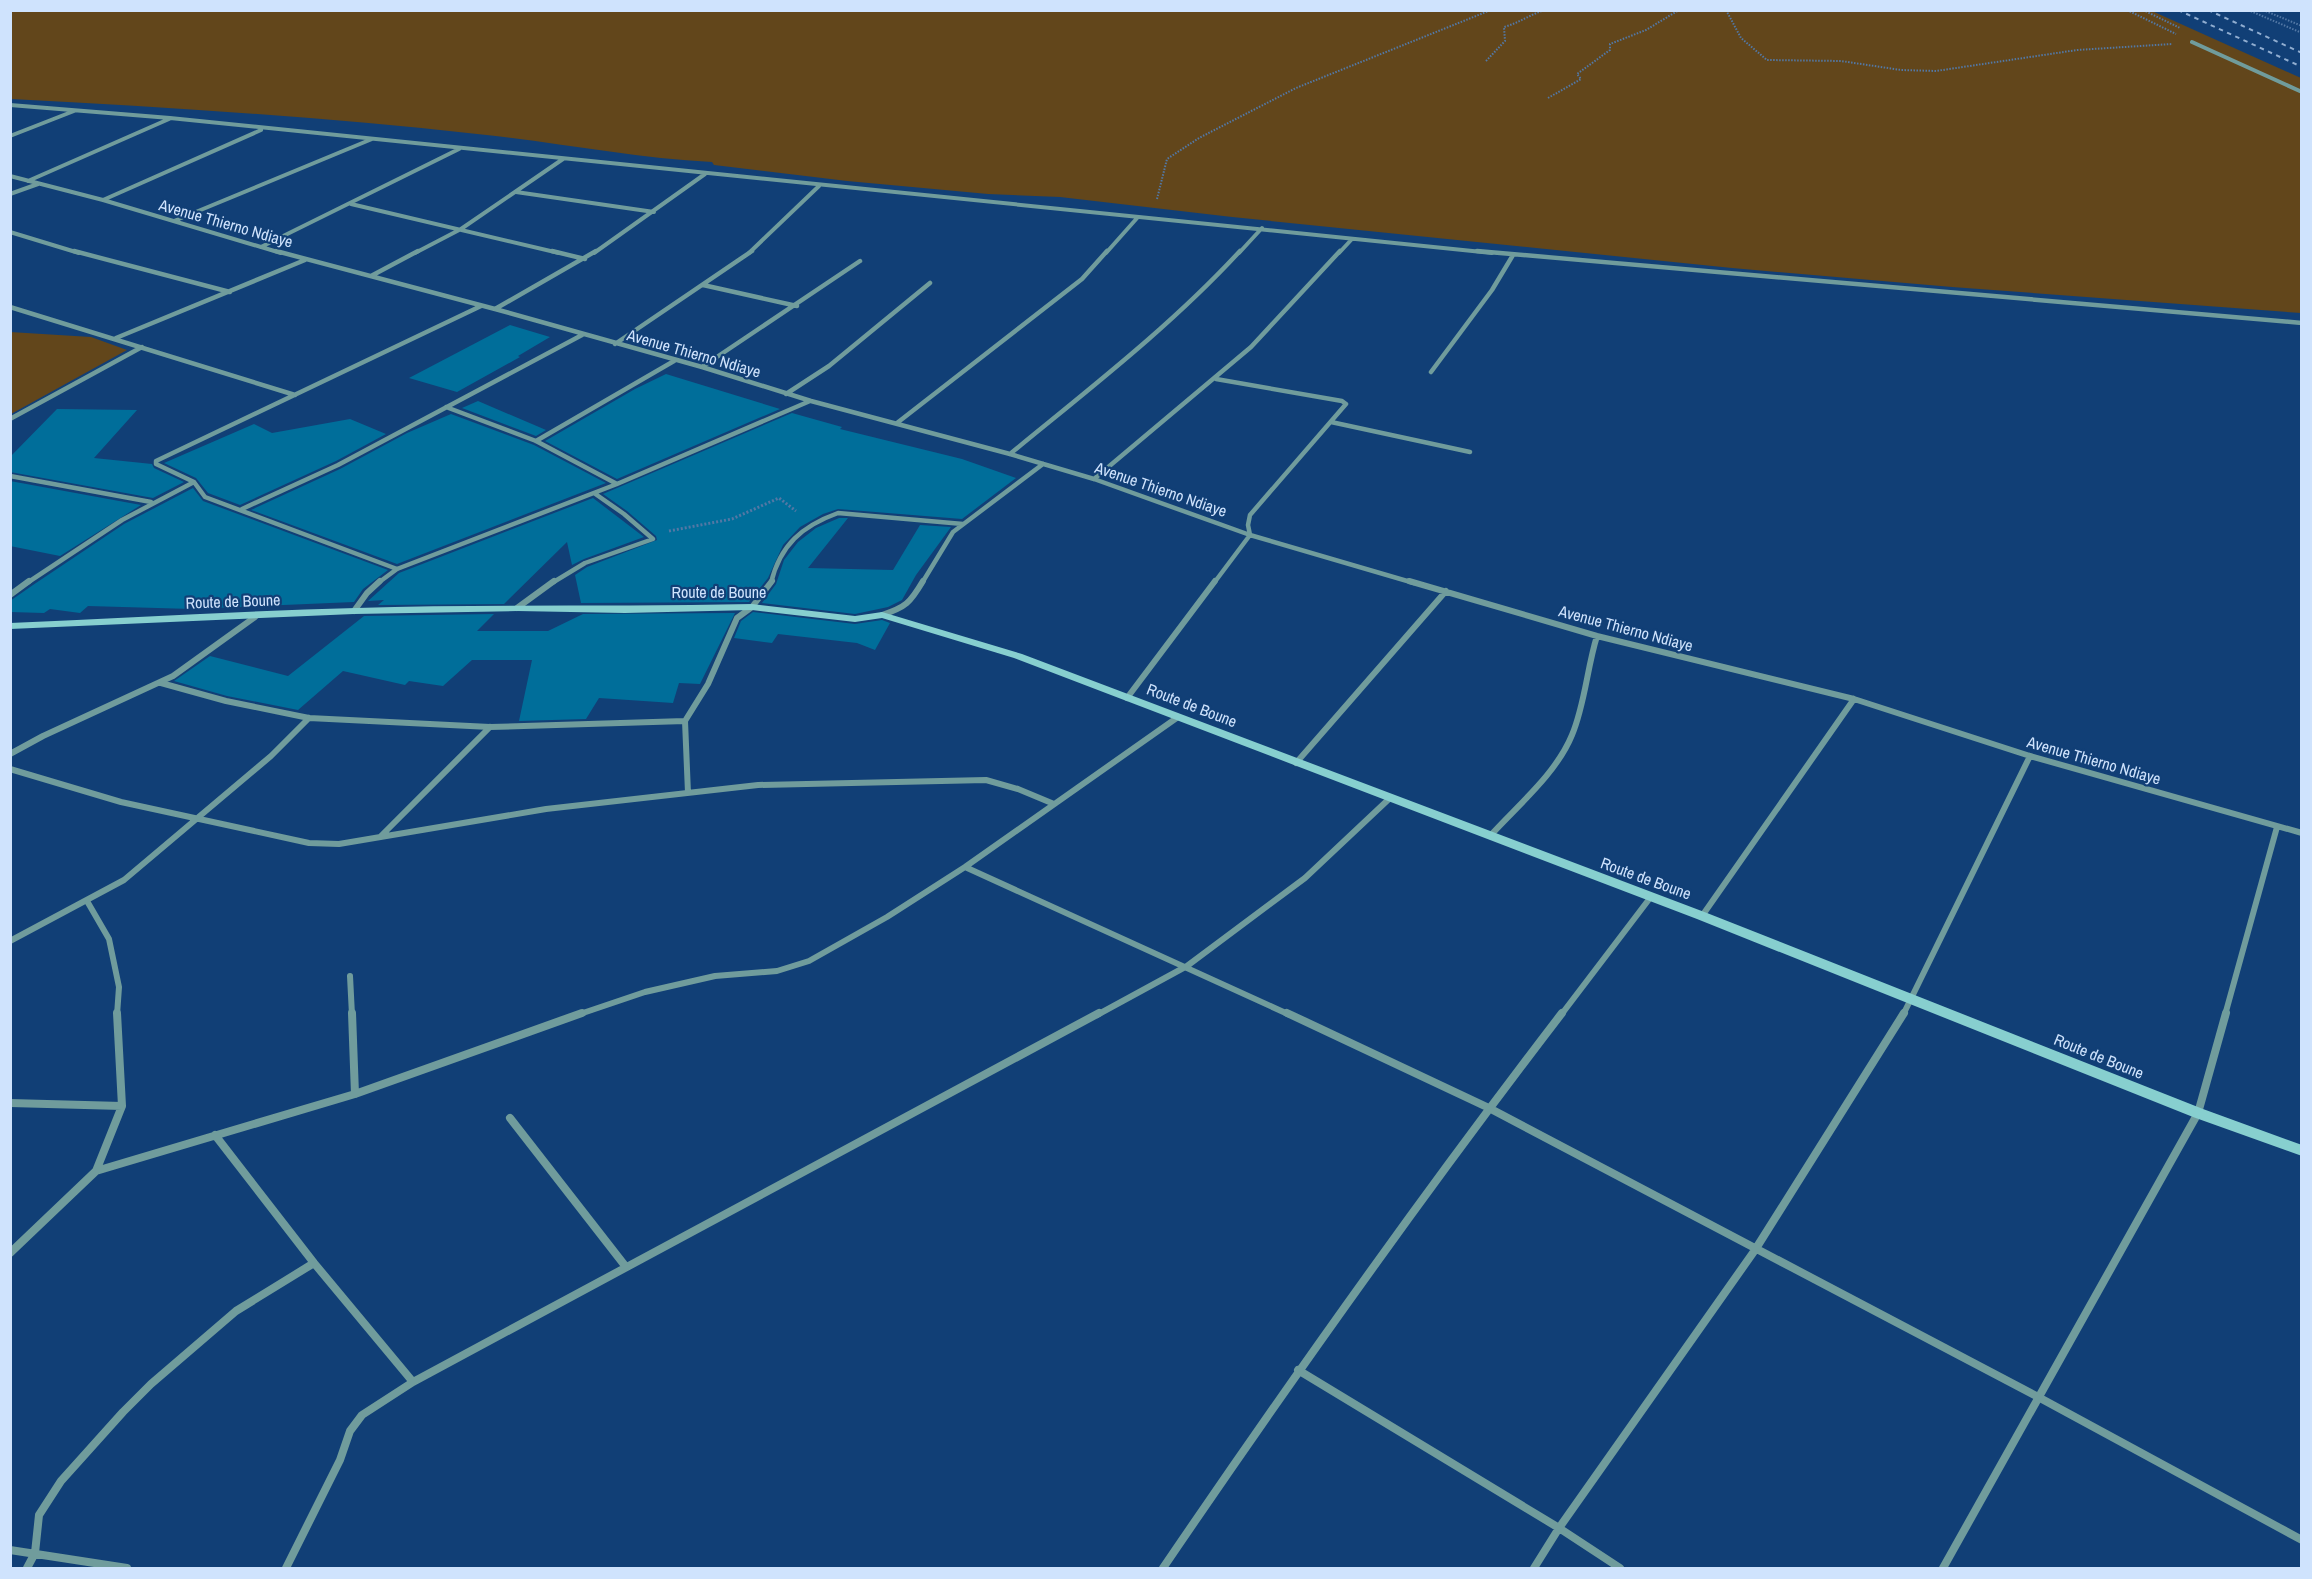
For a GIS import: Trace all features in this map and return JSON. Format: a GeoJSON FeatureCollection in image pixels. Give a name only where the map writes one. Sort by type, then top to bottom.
{"type":"FeatureCollection","features":[{"type":"Feature","properties":{"kind":"street"},"geometry":{"type":"LineString","coordinates":[[2192,42],[2301,92]]}},
{"type":"Feature","properties":{"kind":"street"},"geometry":{"type":"LineString","coordinates":[[10,105],[170,118],[1512,255],[2301,323]]}},
{"type":"Feature","properties":{"kind":"street"},"geometry":{"type":"LineString","coordinates":[[10,136],[76,110]]}},
{"type":"Feature","properties":{"kind":"street"},"geometry":{"type":"LineString","coordinates":[[27,181],[170,118]]}},
{"type":"Feature","properties":{"kind":"street"},"geometry":{"type":"LineString","coordinates":[[103,200],[264,128]]}},
{"type":"Feature","properties":{"kind":"street"},"geometry":{"type":"LineString","coordinates":[[173,221],[374,139]]}},
{"type":"Feature","properties":{"kind":"street"},"geometry":{"type":"LineString","coordinates":[[260,247],[351,204],[459,148]]}},
{"type":"Feature","properties":{"kind":"street"},"geometry":{"type":"LineString","coordinates":[[370,276],[461,229],[563,159]]}},
{"type":"Feature","properties":{"kind":"street"},"geometry":{"type":"LineString","coordinates":[[495,309],[585,259],[705,174]]}},
{"type":"Feature","properties":{"kind":"street","name":"Avenue Thierno Ndiaye"},"geometry":{"type":"LineString","coordinates":[[10,176],[103,200],[305,260],[495,309],[702,367],[811,401],[1010,454],[1094,479],[1250,535],[1597,636],[1854,699],[2030,756],[2301,833]]}},
{"type":"Feature","properties":{"kind":"street"},"geometry":{"type":"LineString","coordinates":[[10,194],[39,184]]}},
{"type":"Feature","properties":{"kind":"street"},"geometry":{"type":"LineString","coordinates":[[615,344],[755,249],[819,186]]}},
{"type":"Feature","properties":{"kind":"street"},"geometry":{"type":"LineString","coordinates":[[515,192],[654,212]]}},
{"type":"Feature","properties":{"kind":"street"},"geometry":{"type":"LineString","coordinates":[[351,204],[585,259]]}},
{"type":"Feature","properties":{"kind":"street"},"geometry":{"type":"LineString","coordinates":[[897,423],[1082,279],[1138,217]]}},
{"type":"Feature","properties":{"kind":"street"},"geometry":{"type":"LineString","coordinates":[[1010,454],[1155,332],[1215,277],[1262,228]]}},
{"type":"Feature","properties":{"kind":"street"},"geometry":{"type":"LineString","coordinates":[[10,232],[83,254],[230,292]]}},
{"type":"Feature","properties":{"kind":"street"},"geometry":{"type":"LineString","coordinates":[[1094,479],[1216,379],[1273,324],[1352,239]]}},
{"type":"Feature","properties":{"kind":"street"},"geometry":{"type":"LineString","coordinates":[[1431,372],[1492,290],[1512,255]]}},
{"type":"Feature","properties":{"kind":"street"},"geometry":{"type":"LineString","coordinates":[[116,338],[305,260]]}},
{"type":"Feature","properties":{"kind":"street"},"geometry":{"type":"LineString","coordinates":[[702,367],[860,261]]}},
{"type":"Feature","properties":{"kind":"street"},"geometry":{"type":"LineString","coordinates":[[786,394],[829,366],[930,283]]}},
{"type":"Feature","properties":{"kind":"street"},"geometry":{"type":"LineString","coordinates":[[704,285],[796,306]]}},
{"type":"Feature","properties":{"kind":"street"},"geometry":{"type":"LineString","coordinates":[[397,569],[205,497],[194,482],[156,464],[156,461],[482,306]]}},
{"type":"Feature","properties":{"kind":"street"},"geometry":{"type":"LineString","coordinates":[[10,307],[296,395]]}},
{"type":"Feature","properties":{"kind":"street"},"geometry":{"type":"LineString","coordinates":[[242,510],[338,465],[582,335]]}},
{"type":"Feature","properties":{"kind":"street"},"geometry":{"type":"LineString","coordinates":[[10,419],[142,347]]}},
{"type":"Feature","properties":{"kind":"street"},"geometry":{"type":"LineString","coordinates":[[536,441],[674,361]]}},
{"type":"Feature","properties":{"kind":"street"},"geometry":{"type":"LineString","coordinates":[[1127,698],[1250,535],[1248,525],[1250,515],[1345,406],[1345,402],[1216,379]]}},
{"type":"Feature","properties":{"kind":"street"},"geometry":{"type":"LineString","coordinates":[[354,611],[363,596],[374,585],[397,569],[617,484],[811,401]]}},
{"type":"Feature","properties":{"kind":"street"},"geometry":{"type":"LineString","coordinates":[[446,407],[536,441],[617,484]]}},
{"type":"Feature","properties":{"kind":"street"},"geometry":{"type":"LineString","coordinates":[[1330,422],[1380,434],[1415,438],[1470,452]]}},
{"type":"Feature","properties":{"kind":"street"},"geometry":{"type":"LineString","coordinates":[[882,615],[903,608],[912,600],[954,532],[1043,464]]}},
{"type":"Feature","properties":{"kind":"street"},"geometry":{"type":"LineString","coordinates":[[10,476],[152,502]]}},
{"type":"Feature","properties":{"kind":"street"},"geometry":{"type":"LineString","coordinates":[[10,595],[70,551],[152,502],[194,482]]}},
{"type":"Feature","properties":{"kind":"street"},"geometry":{"type":"LineString","coordinates":[[517,608],[556,580],[585,563],[653,539],[651,535],[594,493]]}},
{"type":"Feature","properties":{"kind":"street"},"geometry":{"type":"LineString","coordinates":[[688,793],[685,721],[708,684],[737,618],[752,607],[771,584],[776,563],[789,543],[819,520],[838,513],[963,524]]}},
{"type":"Feature","properties":{"kind":"street"},"geometry":{"type":"LineString","coordinates":[[1296,763],[1446,591]]}},
{"type":"Feature","properties":{"kind":"street","name":"Route de Boune"},"geometry":{"type":"LineString","coordinates":[[10,626],[354,611],[517,608],[625,610],[752,607],[855,618],[882,615],[1018,656],[1702,916],[2198,1113],[2301,1151]]}},
{"type":"Feature","properties":{"kind":"street"},"geometry":{"type":"LineString","coordinates":[[10,754],[43,736],[161,683],[190,665],[255,617]]}},
{"type":"Feature","properties":{"kind":"street"},"geometry":{"type":"LineString","coordinates":[[1490,836],[1562,754],[1572,736],[1586,689],[1590,657],[1597,636]]}},
{"type":"Feature","properties":{"kind":"street"},"geometry":{"type":"LineString","coordinates":[[161,683],[309,718],[490,727],[685,721]]}},
{"type":"Feature","properties":{"kind":"street"},"geometry":{"type":"LineString","coordinates":[[1702,916],[1854,699]]}},
{"type":"Feature","properties":{"kind":"street"},"geometry":{"type":"LineString","coordinates":[[96,1171],[355,1094],[645,992],[715,976],[777,971],[809,961],[887,917],[965,867],[1178,717]]}},
{"type":"Feature","properties":{"kind":"street"},"geometry":{"type":"LineString","coordinates":[[10,941],[87,902],[124,880],[271,756],[309,718]]}},
{"type":"Feature","properties":{"kind":"street"},"geometry":{"type":"LineString","coordinates":[[380,837],[490,727]]}},
{"type":"Feature","properties":{"kind":"street"},"geometry":{"type":"LineString","coordinates":[[1534,1569],[1559,1528],[1755,1250],[1912,1000],[2030,756]]}},
{"type":"Feature","properties":{"kind":"street"},"geometry":{"type":"LineString","coordinates":[[10,769],[55,786],[309,843],[339,844],[546,809],[758,785],[986,780],[1018,789],[1054,804]]}},
{"type":"Feature","properties":{"kind":"street"},"geometry":{"type":"LineString","coordinates":[[286,1569],[340,1460],[350,1431],[362,1415],[413,1382],[1187,966],[1305,878],[1390,798]]}},
{"type":"Feature","properties":{"kind":"street"},"geometry":{"type":"LineString","coordinates":[[1943,1569],[2198,1113],[2277,827]]}},
{"type":"Feature","properties":{"kind":"street"},"geometry":{"type":"LineString","coordinates":[[965,867],[1187,966],[1489,1108],[2040,1398],[2301,1540]]}},
{"type":"Feature","properties":{"kind":"street"},"geometry":{"type":"LineString","coordinates":[[1163,1569],[1298,1370],[1489,1108],[1650,897]]}},
{"type":"Feature","properties":{"kind":"street"},"geometry":{"type":"LineString","coordinates":[[10,1253],[96,1171],[122,1106],[117,1011],[119,987],[110,939],[87,902]]}},
{"type":"Feature","properties":{"kind":"street"},"geometry":{"type":"LineString","coordinates":[[350,976],[355,1094]]}},
{"type":"Feature","properties":{"kind":"street"},"geometry":{"type":"LineString","coordinates":[[10,1103],[122,1106]]}},
{"type":"Feature","properties":{"kind":"street"},"geometry":{"type":"LineString","coordinates":[[510,1118],[626,1267]]}},
{"type":"Feature","properties":{"kind":"street"},"geometry":{"type":"LineString","coordinates":[[214,1135],[314,1263],[413,1382]]}},
{"type":"Feature","properties":{"kind":"street"},"geometry":{"type":"LineString","coordinates":[[27,1569],[35,1553],[39,1515],[61,1481],[130,1405],[236,1311],[314,1263]]}},
{"type":"Feature","properties":{"kind":"street"},"geometry":{"type":"LineString","coordinates":[[1298,1370],[1559,1528],[1620,1569]]}},
{"type":"Feature","properties":{"kind":"street"},"geometry":{"type":"LineString","coordinates":[[10,1550],[127,1569]]}},
{"type":"Feature","properties":{"kind":"path"},"geometry":{"type":"LineString","coordinates":[[1138,217],[1157,203],[1167,159],[1197,137],[1311,80],[1425,39],[1491,10]]}},
{"type":"Feature","properties":{"kind":"path"},"geometry":{"type":"LineString","coordinates":[[1486,61],[1505,41],[1504,27],[1524,21],[1534,13],[1545,10]]}},
{"type":"Feature","properties":{"kind":"path"},"geometry":{"type":"LineString","coordinates":[[1548,98],[1581,79],[1577,74],[1610,50],[1610,44],[1632,38],[1663,22],[1679,10]]}},
{"type":"Feature","properties":{"kind":"path"},"geometry":{"type":"LineString","coordinates":[[1726,10],[1741,38],[1767,60],[1841,61],[1916,72],[1973,67],[2077,50],[2142,48],[2192,42]]}},
{"type":"Feature","properties":{"kind":"path"},"geometry":{"type":"LineString","coordinates":[[2127,10],[2192,42]]}},
{"type":"Feature","properties":{"kind":"path"},"geometry":{"type":"LineString","coordinates":[[2248,10],[2301,33]]}},
{"type":"Feature","properties":{"kind":"path"},"geometry":{"type":"LineString","coordinates":[[2263,10],[2301,26]]}},
{"type":"Feature","properties":{"kind":"path"},"geometry":{"type":"LineString","coordinates":[[651,535],[739,516],[757,508],[767,500],[779,498],[807,519],[819,520]]}},
{"type":"Feature","properties":{"kind":"shaded area"},"geometry":{"type":"Polygon","coordinates":[[[10,11],[2152,11],[2301,78],[2301,313],[1732,268],[1232,217],[1060,197],[988,194],[847,181],[507,137],[361,122],[11,99],[10,11]]]}},
{"type":"Feature","properties":{"kind":"shaded area"},"geometry":{"type":"Polygon","coordinates":[[[10,332],[91,337],[127,350],[11,414],[10,332]]]}},
{"type":"Feature","properties":{"kind":"building"},"geometry":{"type":"Polygon","coordinates":[[[510,325],[550,337],[518,356],[520,357],[457,392],[409,378],[510,325]]]}},
{"type":"Feature","properties":{"kind":"building"},"geometry":{"type":"Polygon","coordinates":[[[666,374],[780,409],[617,479],[545,441],[635,389],[666,374]]]}},
{"type":"Feature","properties":{"kind":"building"},"geometry":{"type":"Polygon","coordinates":[[[478,401],[546,430],[536,436],[462,408],[478,401]]]}},
{"type":"Feature","properties":{"kind":"building"},"geometry":{"type":"Polygon","coordinates":[[[57,409],[137,410],[94,458],[152,464],[154,468],[184,482],[153,498],[10,472],[10,457],[57,409]]]}},
{"type":"Feature","properties":{"kind":"building"},"geometry":{"type":"Polygon","coordinates":[[[792,413],[842,427],[840,429],[962,459],[1016,478],[962,519],[838,509],[823,514],[800,527],[783,545],[768,578],[749,602],[581,603],[575,575],[587,567],[657,540],[656,536],[627,511],[603,494],[792,413]]]}},
{"type":"Feature","properties":{"kind":"building"},"geometry":{"type":"Polygon","coordinates":[[[451,414],[534,445],[606,483],[397,564],[251,510],[340,469],[407,433],[451,414]]]}},
{"type":"Feature","properties":{"kind":"building"},"geometry":{"type":"Polygon","coordinates":[[[350,419],[386,434],[336,461],[240,505],[208,493],[196,478],[164,463],[254,424],[272,433],[350,419]]]}},
{"type":"Feature","properties":{"kind":"building"},"geometry":{"type":"Polygon","coordinates":[[[10,481],[141,505],[60,556],[10,546],[10,481]]]}},
{"type":"Feature","properties":{"kind":"building"},"geometry":{"type":"Polygon","coordinates":[[[193,488],[203,501],[388,570],[363,589],[354,602],[192,609],[88,606],[80,613],[50,609],[44,613],[10,612],[10,601],[33,585],[124,524],[193,488]]]}},
{"type":"Feature","properties":{"kind":"building"},"geometry":{"type":"Polygon","coordinates":[[[593,498],[644,537],[572,565],[567,542],[504,604],[378,605],[384,600],[368,601],[399,573],[593,498]]]}},
{"type":"Feature","properties":{"kind":"building"},"geometry":{"type":"Polygon","coordinates":[[[839,518],[848,518],[808,568],[893,570],[920,525],[951,527],[916,575],[902,600],[888,607],[855,614],[762,603],[776,584],[784,560],[798,542],[816,528],[839,518]]]}},
{"type":"Feature","properties":{"kind":"building"},"geometry":{"type":"Polygon","coordinates":[[[753,612],[855,624],[882,620],[890,623],[875,650],[857,643],[778,634],[772,643],[734,638],[741,621],[753,612]]]}},
{"type":"Feature","properties":{"kind":"building"},"geometry":{"type":"Polygon","coordinates":[[[735,613],[700,684],[679,683],[673,703],[599,698],[586,719],[519,721],[532,660],[472,660],[443,686],[409,681],[405,685],[343,671],[298,710],[227,696],[174,681],[210,656],[288,676],[364,616],[494,614],[477,631],[548,631],[583,614],[735,613]]]}},
{"type":"Feature","properties":{"kind":"railway"},"geometry":{"type":"LineString","coordinates":[[2178,10],[2302,67]]}},
{"type":"Feature","properties":{"kind":"railway"},"geometry":{"type":"LineString","coordinates":[[2208,10],[2302,53]]}}]}
